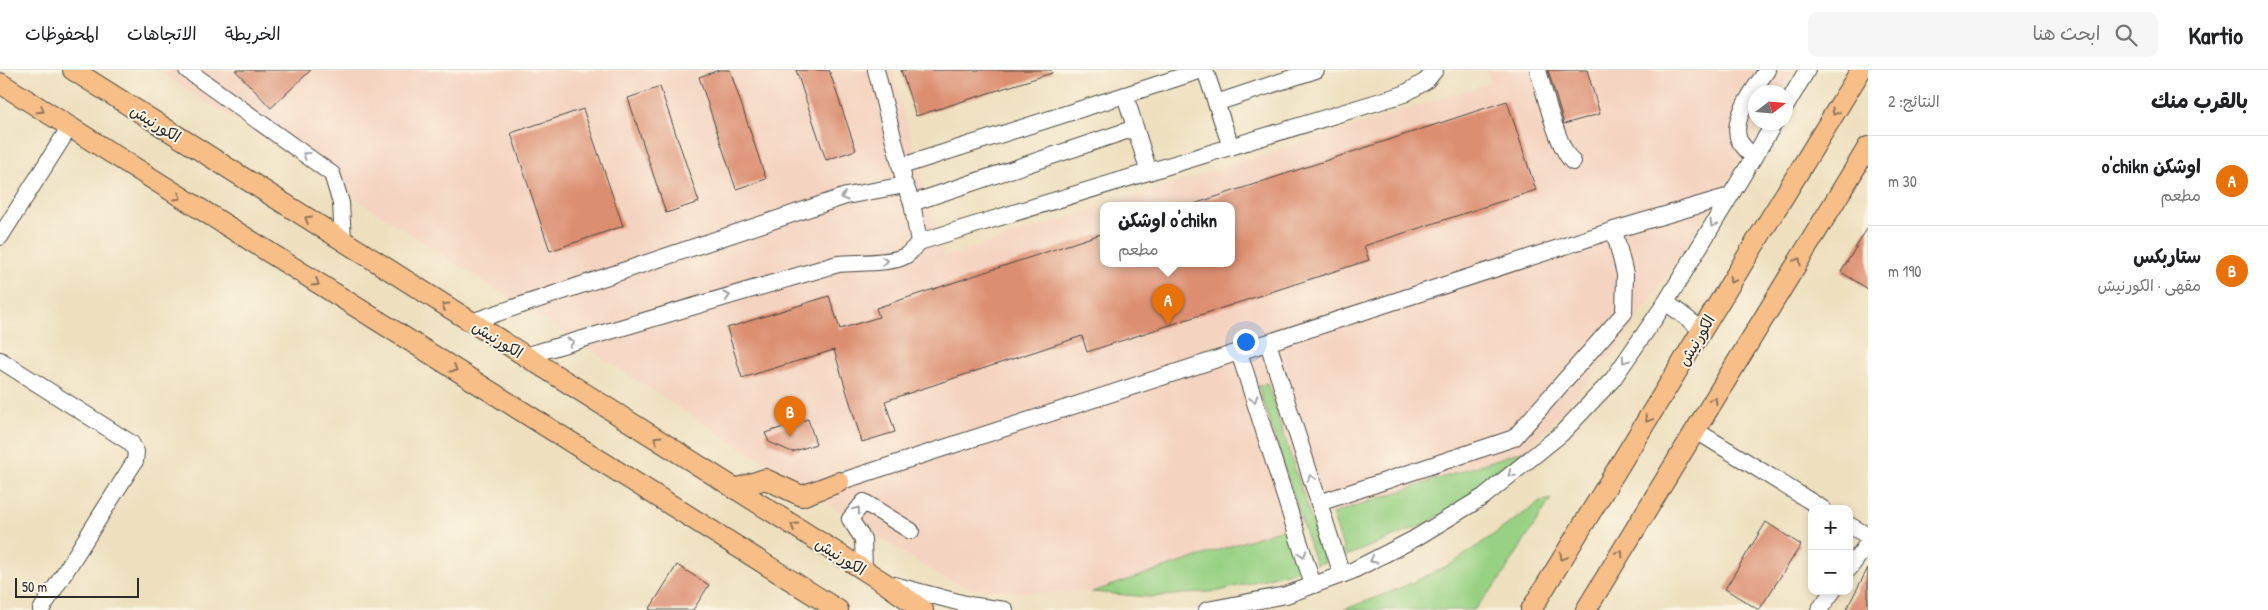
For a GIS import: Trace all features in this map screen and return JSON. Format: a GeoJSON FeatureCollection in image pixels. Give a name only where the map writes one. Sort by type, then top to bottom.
{"type":"FeatureCollection","features":[{"type":"Feature","properties":{"kind":"main road","name":"الكورنيش"},"geometry":{"type":"LineString","coordinates":[[73,70],[883,582],[922,610]]}},
{"type":"Feature","properties":{"kind":"main road","name":"الكورنيش"},"geometry":{"type":"LineString","coordinates":[[1531,610],[1861,70]]}},
{"type":"Feature","properties":{"kind":"main road"},"geometry":{"type":"LineString","coordinates":[[0,83],[838,610]]}},
{"type":"Feature","properties":{"kind":"main road"},"geometry":{"type":"LineString","coordinates":[[1586,610],[1868,147]]}},
{"type":"Feature","properties":{"kind":"main road"},"geometry":{"type":"LineString","coordinates":[[735,489],[765,480],[802,496],[839,482]]}},
{"type":"Feature","properties":{"kind":"street"},"geometry":{"type":"LineString","coordinates":[[188,70],[332,174],[341,203],[344,241]]}},
{"type":"Feature","properties":{"kind":"street"},"geometry":{"type":"LineString","coordinates":[[876,70],[902,166],[905,185],[912,202],[919,242]]}},
{"type":"Feature","properties":{"kind":"street"},"geometry":{"type":"LineString","coordinates":[[902,166],[1204,70],[1231,147]]}},
{"type":"Feature","properties":{"kind":"street"},"geometry":{"type":"LineString","coordinates":[[1216,103],[1316,70]]}},
{"type":"Feature","properties":{"kind":"street"},"geometry":{"type":"LineString","coordinates":[[525,356],[838,264],[862,261],[884,262],[905,256],[919,242],[1404,94],[1426,81],[1435,70]]}},
{"type":"Feature","properties":{"kind":"street"},"geometry":{"type":"LineString","coordinates":[[1538,70],[1559,138],[1567,158],[1573,162]]}},
{"type":"Feature","properties":{"kind":"street"},"geometry":{"type":"LineString","coordinates":[[1754,158],[1739,140],[1738,118],[1767,70]]}},
{"type":"Feature","properties":{"kind":"street"},"geometry":{"type":"LineString","coordinates":[[1793,94],[1807,70]]}},
{"type":"Feature","properties":{"kind":"street"},"geometry":{"type":"LineString","coordinates":[[1125,95],[1149,172]]}},
{"type":"Feature","properties":{"kind":"street"},"geometry":{"type":"LineString","coordinates":[[0,237],[69,128]]}},
{"type":"Feature","properties":{"kind":"street"},"geometry":{"type":"LineString","coordinates":[[912,202],[1135,128]]}},
{"type":"Feature","properties":{"kind":"street"},"geometry":{"type":"LineString","coordinates":[[1207,610],[1286,595],[1342,575],[1414,539],[1483,497],[1561,434],[1613,379],[1666,302],[1770,130]]}},
{"type":"Feature","properties":{"kind":"street"},"geometry":{"type":"LineString","coordinates":[[471,322],[846,196],[905,185]]}},
{"type":"Feature","properties":{"kind":"street"},"geometry":{"type":"LineString","coordinates":[[839,482],[1614,230],[1730,196]]}},
{"type":"Feature","properties":{"kind":"street"},"geometry":{"type":"LineString","coordinates":[[1319,503],[1514,438],[1624,313],[1625,274],[1614,230]]}},
{"type":"Feature","properties":{"kind":"street"},"geometry":{"type":"LineString","coordinates":[[1666,302],[1702,330]]}},
{"type":"Feature","properties":{"kind":"street"},"geometry":{"type":"LineString","coordinates":[[1268,343],[1342,575]]}},
{"type":"Feature","properties":{"kind":"street"},"geometry":{"type":"LineString","coordinates":[[1239,352],[1313,585]]}},
{"type":"Feature","properties":{"kind":"street"},"geometry":{"type":"LineString","coordinates":[[0,360],[131,443],[136,452],[135,461],[41,610]]}},
{"type":"Feature","properties":{"kind":"street"},"geometry":{"type":"LineString","coordinates":[[1695,430],[1817,505]]}},
{"type":"Feature","properties":{"kind":"street"},"geometry":{"type":"LineString","coordinates":[[864,570],[862,539],[850,519],[864,502],[910,531]]}},
{"type":"Feature","properties":{"kind":"street"},"geometry":{"type":"LineString","coordinates":[[1853,527],[1868,536]]}},
{"type":"Feature","properties":{"kind":"street"},"geometry":{"type":"LineString","coordinates":[[1853,564],[1868,543]]}},
{"type":"Feature","properties":{"kind":"street"},"geometry":{"type":"LineString","coordinates":[[883,582],[969,605],[1005,610]]}},
{"type":"Feature","properties":{"kind":"street"},"geometry":{"type":"LineString","coordinates":[[1819,610],[1830,595]]}},
{"type":"Feature","properties":{"kind":"shaded area"},"geometry":{"type":"Polygon","coordinates":[[[157,70],[892,70],[944,257],[1100,207],[1100,267],[1235,267],[1235,202],[1117,202],[1490,83],[1487,70],[1793,70],[1784,85],[1748,85],[1748,130],[1758,130],[1694,235],[1616,350],[1528,449],[1092,592],[1035,593],[974,589],[943,578],[157,70]]]}},
{"type":"Feature","properties":{"kind":"green space"},"geometry":{"type":"Polygon","coordinates":[[[1267,383],[1325,562],[1316,565],[1258,386],[1267,383]]]}},
{"type":"Feature","properties":{"kind":"green space"},"geometry":{"type":"Polygon","coordinates":[[[1528,449],[1485,487],[1426,524],[1346,556],[1332,514],[1528,449]]]}},
{"type":"Feature","properties":{"kind":"green space"},"geometry":{"type":"Polygon","coordinates":[[[1551,499],[1499,581],[1474,610],[1343,610],[1403,587],[1453,563],[1540,502],[1551,499]]]}},
{"type":"Feature","properties":{"kind":"green space"},"geometry":{"type":"Polygon","coordinates":[[[1288,527],[1302,569],[1219,591],[1149,597],[1092,592],[1288,527]]]}},
{"type":"Feature","properties":{"kind":"building"},"geometry":{"type":"Polygon","coordinates":[[[235,70],[311,70],[271,108],[235,70]]]}},
{"type":"Feature","properties":{"kind":"building"},"geometry":{"type":"Polygon","coordinates":[[[719,70],[730,70],[766,179],[736,189],[699,77],[719,70]]]}},
{"type":"Feature","properties":{"kind":"building"},"geometry":{"type":"Polygon","coordinates":[[[796,70],[829,70],[856,150],[826,160],[796,70]]]}},
{"type":"Feature","properties":{"kind":"building"},"geometry":{"type":"Polygon","coordinates":[[[901,70],[1051,70],[1052,73],[916,116],[901,70]]]}},
{"type":"Feature","properties":{"kind":"building"},"geometry":{"type":"Polygon","coordinates":[[[1548,70],[1587,70],[1600,114],[1564,124],[1548,70]]]}},
{"type":"Feature","properties":{"kind":"building"},"geometry":{"type":"Polygon","coordinates":[[[660,87],[699,202],[666,213],[628,98],[660,87]]]}},
{"type":"Feature","properties":{"kind":"building"},"geometry":{"type":"Polygon","coordinates":[[[1507,101],[1536,190],[1364,246],[1369,260],[1087,352],[1082,336],[885,401],[895,432],[862,442],[834,350],[742,378],[727,328],[829,296],[840,329],[879,317],[876,308],[1100,234],[1100,267],[1235,267],[1235,202],[1200,202],[1507,101]]]}},
{"type":"Feature","properties":{"kind":"building"},"geometry":{"type":"Polygon","coordinates":[[[583,109],[623,226],[550,251],[511,133],[583,109]]]}},
{"type":"Feature","properties":{"kind":"building"},"geometry":{"type":"Polygon","coordinates":[[[1868,227],[1868,289],[1841,272],[1868,227]]]}},
{"type":"Feature","properties":{"kind":"building"},"geometry":{"type":"Polygon","coordinates":[[[808,419],[816,444],[792,452],[769,442],[765,433],[808,419]]]}},
{"type":"Feature","properties":{"kind":"building"},"geometry":{"type":"Polygon","coordinates":[[[1766,522],[1801,545],[1759,610],[1725,589],[1766,522]]]}},
{"type":"Feature","properties":{"kind":"building"},"geometry":{"type":"Polygon","coordinates":[[[677,565],[709,585],[693,610],[649,610],[677,565]]]}},
{"type":"Feature","properties":{"kind":"building"},"geometry":{"type":"Polygon","coordinates":[[[1868,568],[1868,610],[1846,610],[1868,568]]]}},
{"type":"Feature","properties":{"kind":"place","name":"اوشكن o'chikn"},"geometry":{"type":"Point","coordinates":[1168,325]}},
{"type":"Feature","properties":{"kind":"place","name":"ستاربكس"},"geometry":{"type":"Point","coordinates":[790,437]}}]}
